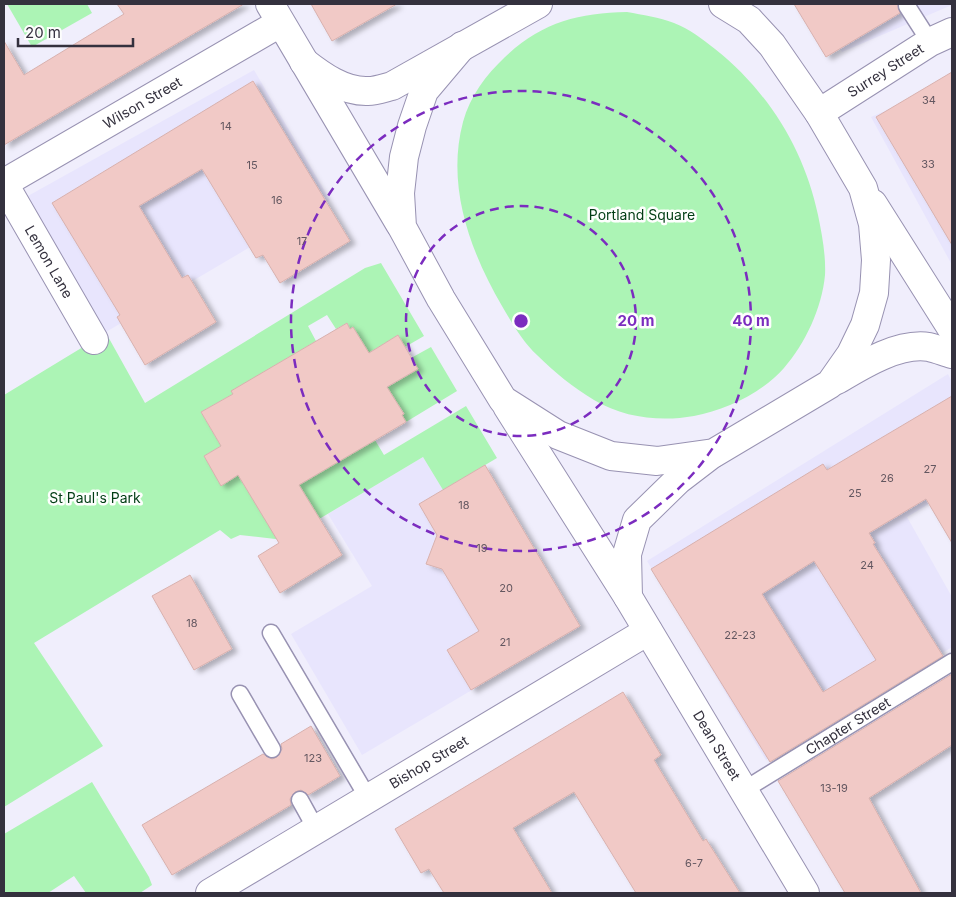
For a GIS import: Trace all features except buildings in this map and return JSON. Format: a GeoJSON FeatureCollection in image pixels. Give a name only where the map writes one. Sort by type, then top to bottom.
{"type":"FeatureCollection","features":[{"type":"Feature","properties":{"kind":"street"},"geometry":{"type":"LineString","coordinates":[[304,62],[323,77],[345,87],[368,91],[392,86],[538,4]]}},
{"type":"Feature","properties":{"kind":"street"},"geometry":{"type":"LineString","coordinates":[[723,4],[749,20],[772,45],[819,113],[863,188],[952,329]]}},
{"type":"Feature","properties":{"kind":"street"},"geometry":{"type":"LineString","coordinates":[[753,4],[772,45]]}},
{"type":"Feature","properties":{"kind":"street"},"geometry":{"type":"LineString","coordinates":[[275,13],[402,227],[441,299],[628,597]]}},
{"type":"Feature","properties":{"kind":"street","name":"Wilson Street"},"geometry":{"type":"LineString","coordinates":[[4,183],[275,13]]}},
{"type":"Feature","properties":{"kind":"street","name":"Surrey Street"},"geometry":{"type":"LineString","coordinates":[[819,113],[941,37]]}},
{"type":"Feature","properties":{"kind":"street"},"geometry":{"type":"LineString","coordinates":[[402,227],[400,193],[404,158],[412,126],[424,91],[462,46]]}},
{"type":"Feature","properties":{"kind":"street","name":"Lemon Lane"},"geometry":{"type":"LineString","coordinates":[[4,183],[94,340]]}},
{"type":"Feature","properties":{"kind":"street"},"geometry":{"type":"LineString","coordinates":[[830,384],[851,354],[866,325],[874,293],[876,260],[873,224],[863,188]]}},
{"type":"Feature","properties":{"kind":"street"},"geometry":{"type":"LineString","coordinates":[[628,597],[627,554],[638,520],[678,480],[714,452],[864,363],[900,349],[928,347],[952,354]]}},
{"type":"Feature","properties":{"kind":"street"},"geometry":{"type":"LineString","coordinates":[[503,400],[558,436],[611,456],[657,461],[714,452]]}},
{"type":"Feature","properties":{"kind":"street","name":"Dean Street"},"geometry":{"type":"LineString","coordinates":[[628,597],[805,893]]}},
{"type":"Feature","properties":{"kind":"street","name":"Bishop Street"},"geometry":{"type":"LineString","coordinates":[[210,893],[648,631]]}},
{"type":"Feature","properties":{"kind":"lane"},"geometry":{"type":"LineString","coordinates":[[908,6],[941,37]]}},
{"type":"Feature","properties":{"kind":"lane"},"geometry":{"type":"LineString","coordinates":[[271,633],[368,798]]}},
{"type":"Feature","properties":{"kind":"lane","name":"Chapter Street"},"geometry":{"type":"LineString","coordinates":[[744,790],[952,662]]}},
{"type":"Feature","properties":{"kind":"lane"},"geometry":{"type":"LineString","coordinates":[[240,694],[272,749]]}},
{"type":"Feature","properties":{"kind":"lane"},"geometry":{"type":"LineString","coordinates":[[300,800],[316,829]]}},
{"type":"Feature","properties":{"kind":"shaded area"},"geometry":{"type":"Polygon","coordinates":[[[811,4],[952,4],[952,5],[842,52],[811,4]]]}},
{"type":"Feature","properties":{"kind":"shaded area"},"geometry":{"type":"Polygon","coordinates":[[[254,70],[330,200],[89,342],[10,206],[254,70]]]}},
{"type":"Feature","properties":{"kind":"shaded area"},"geometry":{"type":"Polygon","coordinates":[[[952,82],[952,265],[871,117],[952,82]]]}},
{"type":"Feature","properties":{"kind":"shaded area"},"geometry":{"type":"Polygon","coordinates":[[[948,374],[952,382],[952,490],[907,517],[952,597],[952,647],[766,760],[647,561],[948,374]]]}},
{"type":"Feature","properties":{"kind":"shaded area"},"geometry":{"type":"Polygon","coordinates":[[[423,457],[443,490],[485,465],[580,626],[362,755],[291,634],[372,586],[328,514],[423,457]]]}},
{"type":"Feature","properties":{"kind":"green space"},"geometry":{"type":"Polygon","coordinates":[[[7,4],[87,4],[92,13],[32,47],[7,4]]]}},
{"type":"Feature","properties":{"kind":"green space","name":"Portland Square"},"geometry":{"type":"Polygon","coordinates":[[[627,12],[663,19],[696,34],[734,65],[751,83],[781,123],[793,145],[812,191],[822,237],[825,275],[820,300],[811,325],[792,358],[775,377],[743,399],[706,413],[681,418],[669,419],[630,415],[606,406],[564,379],[532,350],[518,332],[490,285],[471,240],[459,194],[458,146],[466,112],[474,95],[498,64],[519,45],[547,28],[577,17],[627,12]]]}},
{"type":"Feature","properties":{"kind":"green space","name":"St Paul's Park"},"geometry":{"type":"Polygon","coordinates":[[[381,263],[424,336],[405,347],[398,335],[366,355],[353,327],[350,329],[347,323],[336,329],[327,315],[308,326],[316,341],[232,391],[233,394],[201,412],[221,446],[204,456],[222,485],[238,475],[257,506],[375,440],[384,455],[466,406],[497,458],[443,490],[423,457],[284,540],[240,535],[231,539],[220,530],[34,643],[103,746],[4,807],[4,395],[106,333],[145,403],[365,268],[381,263]]]}},
{"type":"Feature","properties":{"kind":"green space"},"geometry":{"type":"Polygon","coordinates":[[[431,347],[457,391],[406,422],[402,415],[404,413],[399,406],[397,407],[386,388],[418,369],[411,358],[431,347]]]}},
{"type":"Feature","properties":{"kind":"green space"},"geometry":{"type":"Polygon","coordinates":[[[92,782],[152,885],[140,893],[86,893],[74,876],[48,893],[4,893],[4,834],[92,782]]]}}]}
